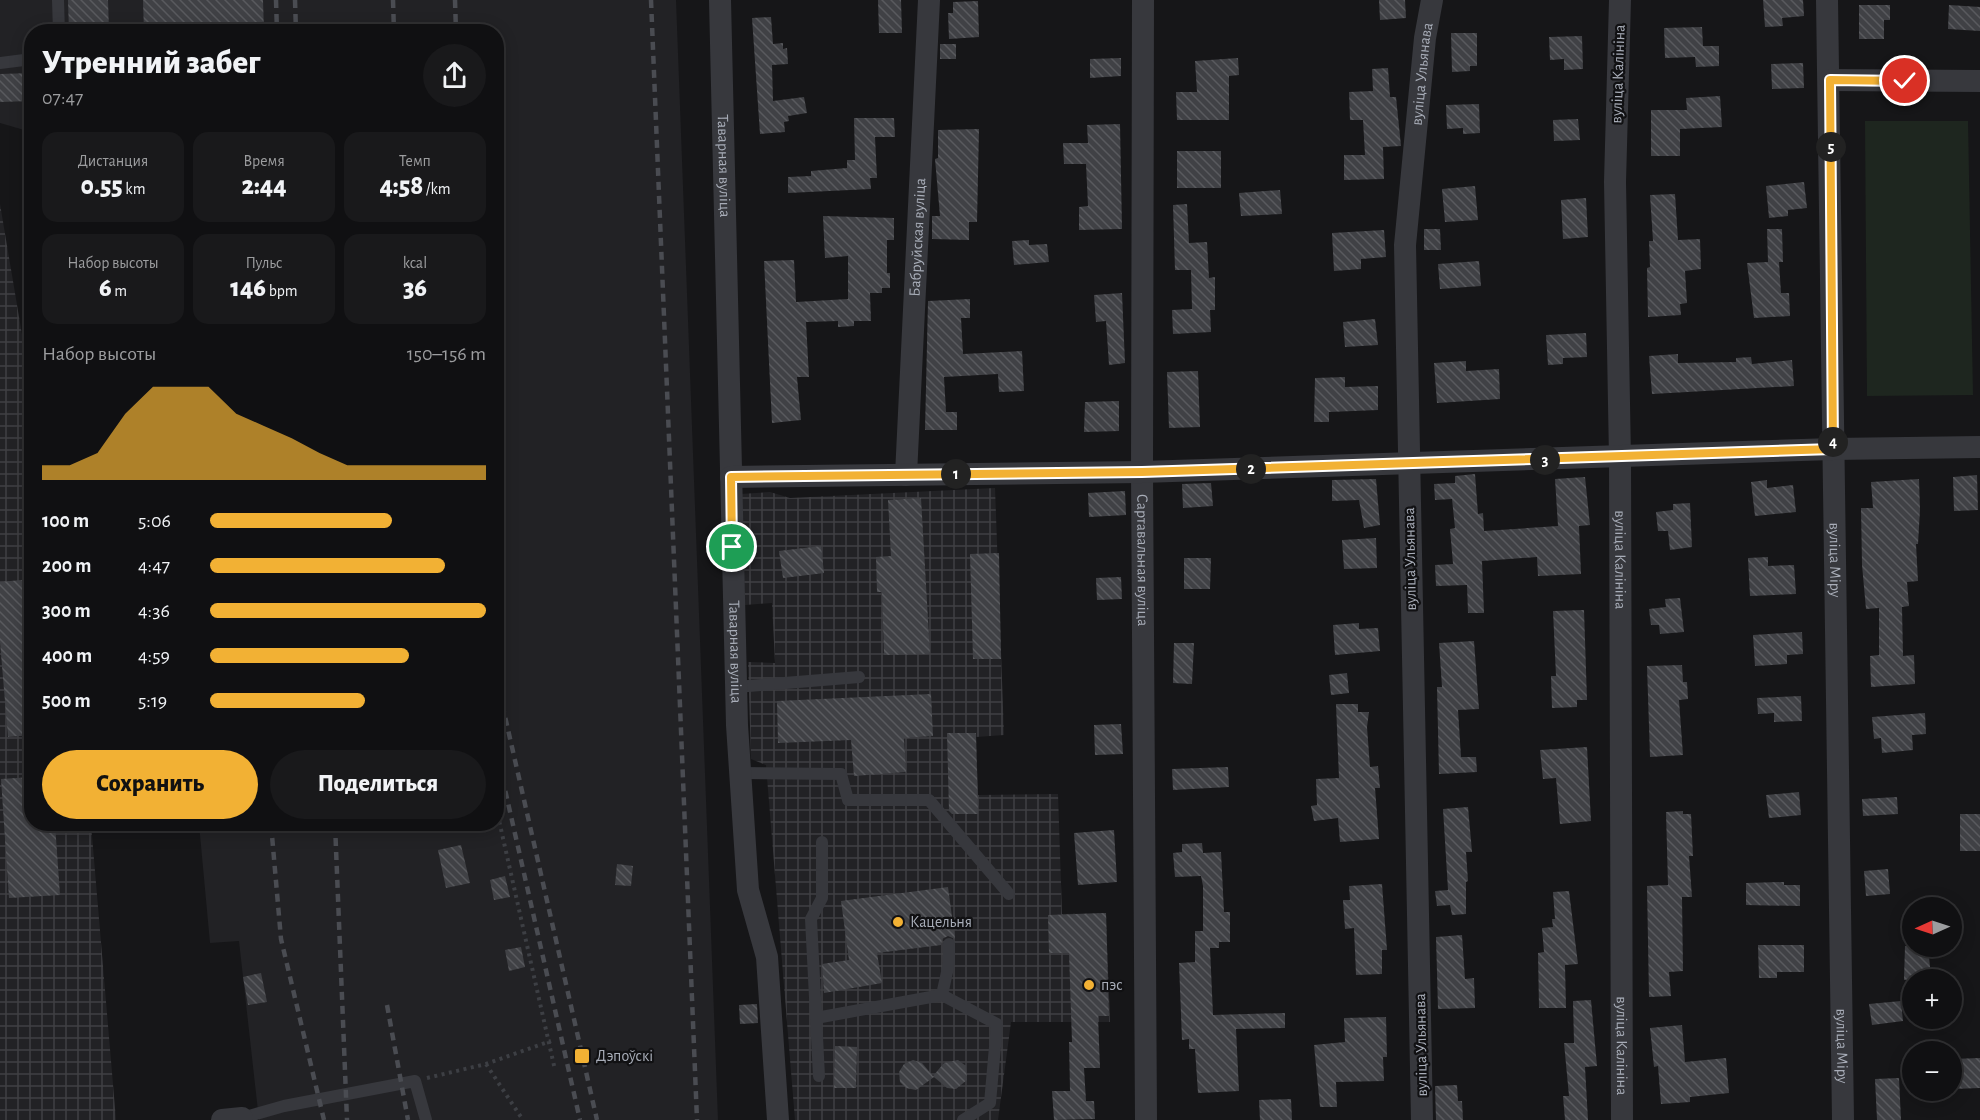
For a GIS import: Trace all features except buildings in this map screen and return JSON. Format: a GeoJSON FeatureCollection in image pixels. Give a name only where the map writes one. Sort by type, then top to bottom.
{"type":"FeatureCollection","features":[{"type":"Feature","properties":{"kind":"street","name":"Таварная вуліца"},"geometry":{"type":"LineString","coordinates":[[720,0],[736,687],[748,890],[767,957],[778,1120]]}},
{"type":"Feature","properties":{"kind":"street","name":"Бабруйская вуліца"},"geometry":{"type":"LineString","coordinates":[[906,475],[929,0]]}},
{"type":"Feature","properties":{"kind":"street","name":"Сартавальная вуліца"},"geometry":{"type":"LineString","coordinates":[[1143,0],[1142,472],[1146,1120]]}},
{"type":"Feature","properties":{"kind":"street","name":"вуліца Ульянава"},"geometry":{"type":"LineString","coordinates":[[1422,1120],[1405,245],[1425,38],[1432,0]]}},
{"type":"Feature","properties":{"kind":"street","name":"вуліца Калініна"},"geometry":{"type":"LineString","coordinates":[[1620,0],[1615,182],[1620,458],[1622,1120]]}},
{"type":"Feature","properties":{"kind":"street","name":"вуліца Міру"},"geometry":{"type":"LineString","coordinates":[[1827,0],[1830,80],[1843,1120]]}},
{"type":"Feature","properties":{"kind":"street"},"geometry":{"type":"LineString","coordinates":[[1830,80],[1980,81]]}},
{"type":"Feature","properties":{"kind":"street"},"geometry":{"type":"LineString","coordinates":[[731,477],[1142,472],[1620,458],[1833,449],[1980,447]]}},
{"type":"Feature","properties":{"kind":"lane"},"geometry":{"type":"LineString","coordinates":[[58,0],[59,24]]}},
{"type":"Feature","properties":{"kind":"lane"},"geometry":{"type":"LineString","coordinates":[[0,63],[24,60]]}},
{"type":"Feature","properties":{"kind":"lane"},"geometry":{"type":"LineString","coordinates":[[736,687],[860,677]]}},
{"type":"Feature","properties":{"kind":"lane"},"geometry":{"type":"LineString","coordinates":[[741,773],[841,774],[848,800],[929,800],[1009,894]]}},
{"type":"Feature","properties":{"kind":"lane"},"geometry":{"type":"LineString","coordinates":[[819,1076],[811,919],[822,898],[822,842]]}},
{"type":"Feature","properties":{"kind":"lane"},"geometry":{"type":"LineString","coordinates":[[942,995],[949,963],[949,944]]}},
{"type":"Feature","properties":{"kind":"lane"},"geometry":{"type":"LineString","coordinates":[[816,1018],[942,995],[997,1024],[990,1103],[963,1120]]}},
{"type":"Feature","properties":{"kind":"lane"},"geometry":{"type":"LineString","coordinates":[[235,1119],[284,1106],[415,1081],[426,1120]]}},
{"type":"Feature","properties":{"kind":"path"},"geometry":{"type":"LineString","coordinates":[[502,831],[551,1041],[555,1070]]}},
{"type":"Feature","properties":{"kind":"path"},"geometry":{"type":"LineString","coordinates":[[415,1081],[486,1064],[551,1041]]}},
{"type":"Feature","properties":{"kind":"path"},"geometry":{"type":"LineString","coordinates":[[486,1064],[524,1120]]}},
{"type":"Feature","properties":{"kind":"shaded area"},"geometry":{"type":"Polygon","coordinates":[[[0,0],[676,0],[718,1120],[259,1120],[239,941],[210,943],[200,831],[504,831],[504,24],[24,24],[24,130],[0,123],[0,0]]]}},
{"type":"Feature","properties":{"kind":"shaded area"},"geometry":{"type":"Polygon","coordinates":[[[1865,121],[1968,121],[1973,395],[1867,396],[1865,121]]]}},
{"type":"Feature","properties":{"kind":"shaded area"},"geometry":{"type":"Polygon","coordinates":[[[0,204],[24,346],[24,831],[92,831],[116,1120],[0,1120],[0,204]]]}},
{"type":"Feature","properties":{"kind":"shaded area"},"geometry":{"type":"Polygon","coordinates":[[[995,488],[1004,735],[976,737],[978,795],[1058,794],[1062,914],[1106,913],[1110,1022],[1011,1022],[998,1120],[795,1120],[766,765],[751,759],[748,662],[775,663],[772,603],[745,605],[741,494],[770,492],[790,498],[995,488]]]}},
{"type":"Feature","properties":{"kind":"railway"},"geometry":{"type":"LineString","coordinates":[[276,0],[277,24]]}},
{"type":"Feature","properties":{"kind":"railway"},"geometry":{"type":"LineString","coordinates":[[295,0],[296,24]]}},
{"type":"Feature","properties":{"kind":"railway"},"geometry":{"type":"LineString","coordinates":[[393,0],[394,24]]}},
{"type":"Feature","properties":{"kind":"railway"},"geometry":{"type":"LineString","coordinates":[[455,0],[456,24]]}},
{"type":"Feature","properties":{"kind":"railway"},"geometry":{"type":"LineString","coordinates":[[651,0],[697,1120]]}},
{"type":"Feature","properties":{"kind":"railway"},"geometry":{"type":"LineString","coordinates":[[504,712],[597,1120]]}},
{"type":"Feature","properties":{"kind":"railway"},"geometry":{"type":"LineString","coordinates":[[504,785],[580,1120]]}},
{"type":"Feature","properties":{"kind":"railway"},"geometry":{"type":"LineString","coordinates":[[272,831],[281,939],[324,1120]]}},
{"type":"Feature","properties":{"kind":"railway"},"geometry":{"type":"LineString","coordinates":[[335,831],[347,1120]]}},
{"type":"Feature","properties":{"kind":"railway"},"geometry":{"type":"LineString","coordinates":[[387,1005],[408,1120]]}},
{"type":"Feature","properties":{"kind":"place","name":"Кацельня"},"geometry":{"type":"Point","coordinates":[898,922]}},
{"type":"Feature","properties":{"kind":"place","name":"пэс"},"geometry":{"type":"Point","coordinates":[1089,985]}},
{"type":"Feature","properties":{"kind":"place","name":"Дэпоўскі"},"geometry":{"type":"Point","coordinates":[582,1056]}},
{"type":"Feature","properties":{"kind":"route"},"geometry":{"type":"LineString","coordinates":[[732,547],[731,477],[1142,472],[1620,458],[1833,449],[1830,80],[1905,81]]}}]}
